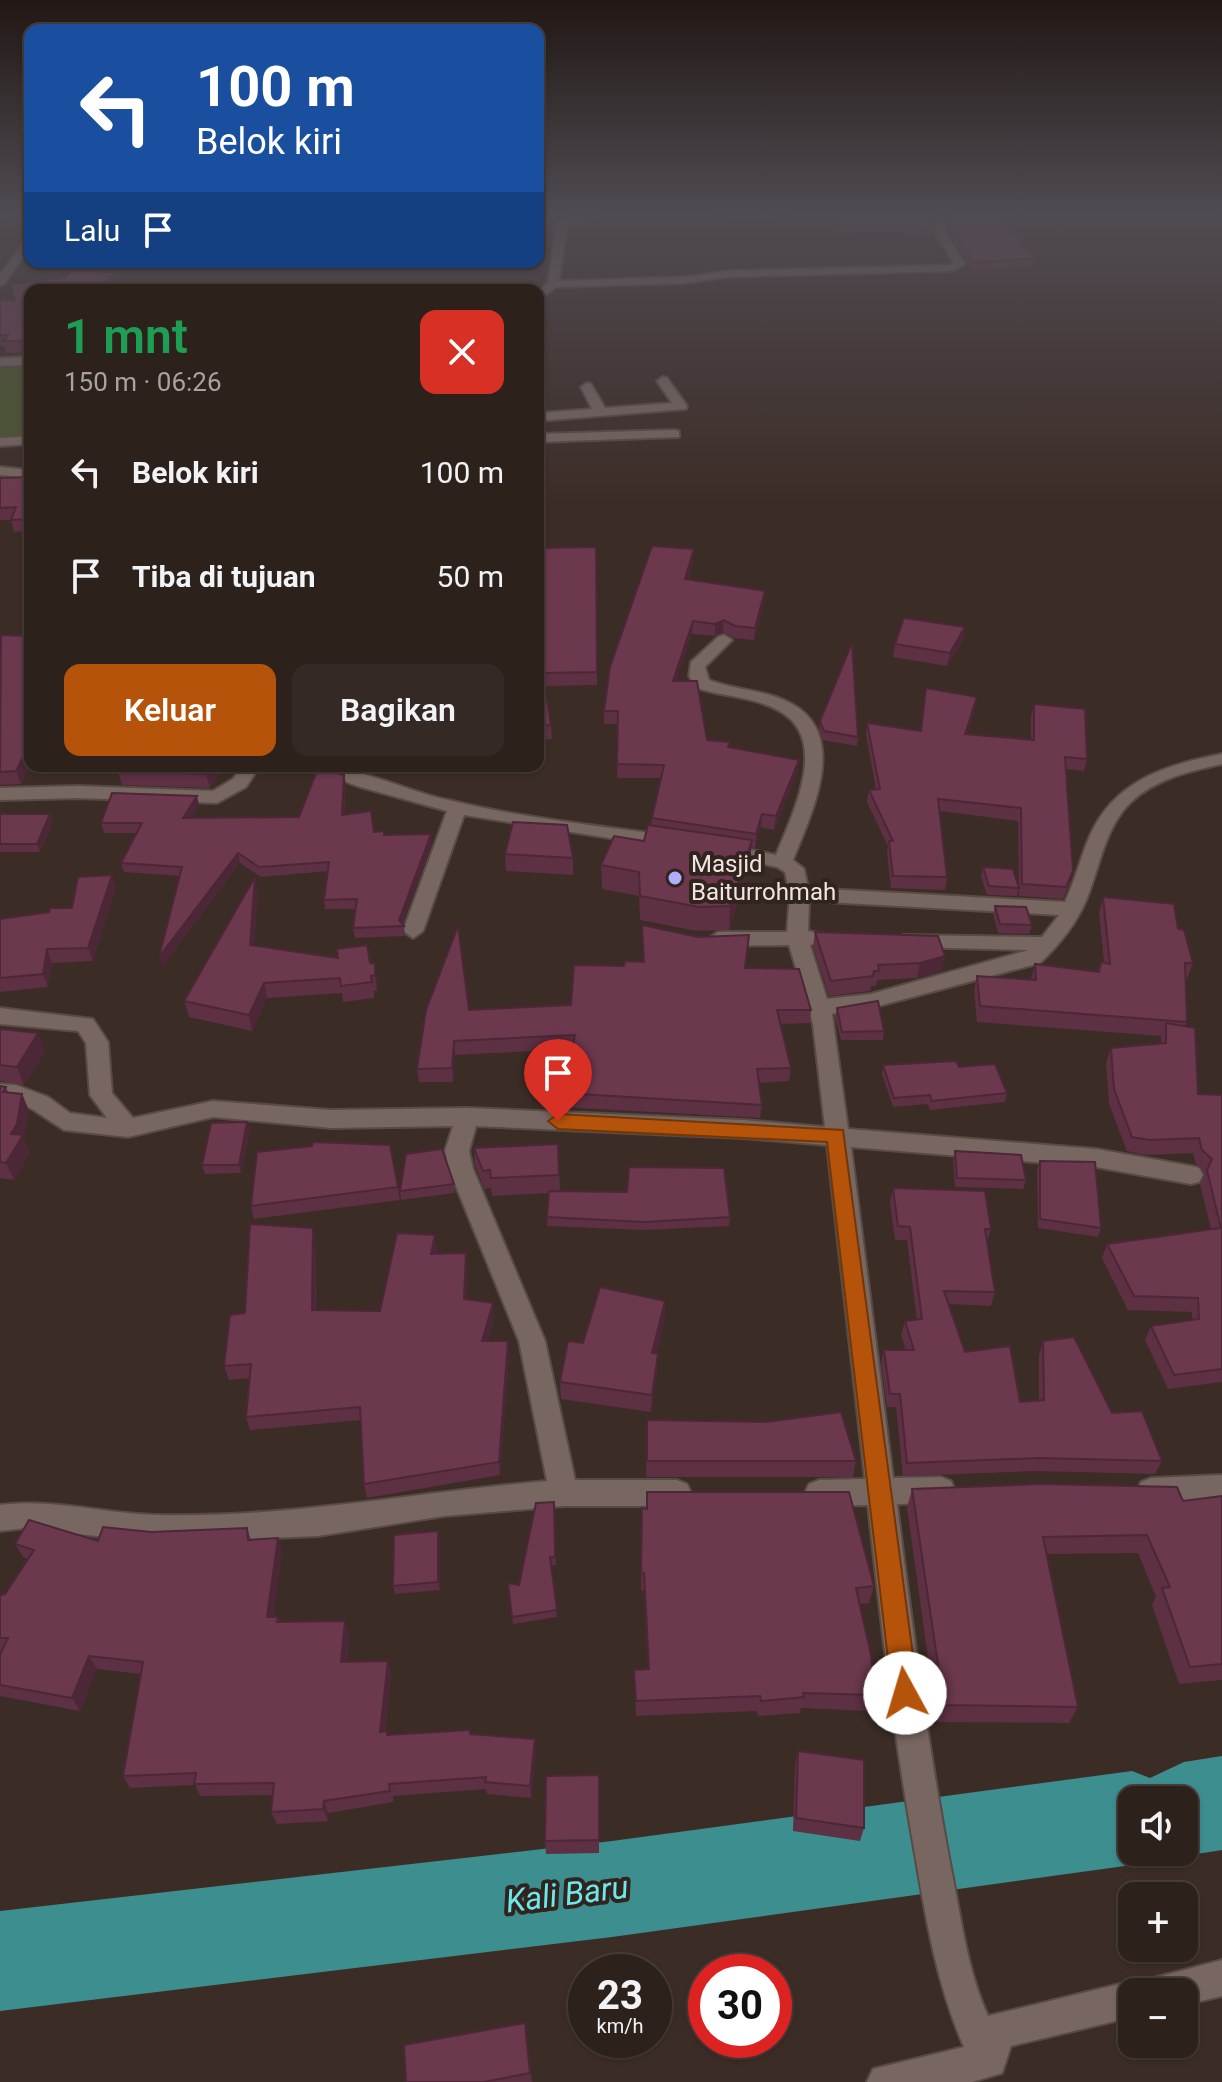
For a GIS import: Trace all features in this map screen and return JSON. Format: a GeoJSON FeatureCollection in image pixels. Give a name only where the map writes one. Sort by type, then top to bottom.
{"type":"FeatureCollection","features":[{"type":"Feature","properties":{"kind":"street"},"geometry":{"type":"LineString","coordinates":[[0,362],[24,361]]}},
{"type":"Feature","properties":{"kind":"street"},"geometry":{"type":"LineString","coordinates":[[544,417],[681,406],[663,381]]}},
{"type":"Feature","properties":{"kind":"street"},"geometry":{"type":"LineString","coordinates":[[587,387],[601,413]]}},
{"type":"Feature","properties":{"kind":"street"},"geometry":{"type":"LineString","coordinates":[[544,438],[674,434]]}},
{"type":"Feature","properties":{"kind":"street"},"geometry":{"type":"LineString","coordinates":[[0,442],[24,440]]}},
{"type":"Feature","properties":{"kind":"street"},"geometry":{"type":"LineString","coordinates":[[0,471],[24,473]]}},
{"type":"Feature","properties":{"kind":"street"},"geometry":{"type":"LineString","coordinates":[[724,640],[697,666],[697,676],[703,684],[765,699],[791,709],[808,728],[815,763],[813,780],[783,862]]}},
{"type":"Feature","properties":{"kind":"street"},"geometry":{"type":"LineString","coordinates":[[817,1008],[871,1001],[1033,958],[1048,944],[1072,909],[1106,822],[1123,799],[1154,780],[1222,759]]}},
{"type":"Feature","properties":{"kind":"street"},"geometry":{"type":"LineString","coordinates":[[0,794],[69,792],[217,797],[240,783],[247,772]]}},
{"type":"Feature","properties":{"kind":"street"},"geometry":{"type":"LineString","coordinates":[[335,772],[359,782],[457,809],[701,846],[783,862],[794,869],[800,894],[797,937],[824,1024],[912,1750],[949,1947],[966,2009],[989,2060]]}},
{"type":"Feature","properties":{"kind":"street"},"geometry":{"type":"LineString","coordinates":[[413,931],[457,809]]}},
{"type":"Feature","properties":{"kind":"street"},"geometry":{"type":"LineString","coordinates":[[800,894],[1072,909]]}},
{"type":"Feature","properties":{"kind":"street"},"geometry":{"type":"LineString","coordinates":[[697,941],[828,938]]}},
{"type":"Feature","properties":{"kind":"street"},"geometry":{"type":"LineString","coordinates":[[891,940],[1048,944]]}},
{"type":"Feature","properties":{"kind":"street"},"geometry":{"type":"LineString","coordinates":[[0,1016],[85,1024],[97,1042],[101,1095],[128,1128]]}},
{"type":"Feature","properties":{"kind":"street"},"geometry":{"type":"LineString","coordinates":[[0,1092],[16,1093],[40,1103],[64,1121],[128,1128],[213,1109],[331,1119],[467,1117],[836,1135],[1096,1158],[1191,1175]]}},
{"type":"Feature","properties":{"kind":"street"},"geometry":{"type":"LineString","coordinates":[[467,1117],[457,1151],[461,1169],[532,1341],[564,1493]]}},
{"type":"Feature","properties":{"kind":"street"},"geometry":{"type":"LineString","coordinates":[[1118,1491],[1222,1488]]}},
{"type":"Feature","properties":{"kind":"street"},"geometry":{"type":"LineString","coordinates":[[785,1493],[973,1489]]}},
{"type":"Feature","properties":{"kind":"street"},"geometry":{"type":"LineString","coordinates":[[0,1518],[26,1515],[157,1529],[318,1522],[444,1503],[564,1493],[706,1493]]}},
{"type":"Feature","properties":{"kind":"street"},"geometry":{"type":"LineString","coordinates":[[1198,1984],[1222,1978]]}},
{"type":"Feature","properties":{"kind":"street"},"geometry":{"type":"LineString","coordinates":[[989,2060],[996,2031],[1118,2002]]}},
{"type":"Feature","properties":{"kind":"street"},"geometry":{"type":"LineString","coordinates":[[886,2082],[989,2060]]}},
{"type":"Feature","properties":{"kind":"green space"},"geometry":{"type":"Polygon","coordinates":[[[24,366],[24,436],[0,438],[0,368],[24,366]]]}},
{"type":"Feature","properties":{"kind":"building"},"geometry":{"type":"Polygon","coordinates":[[[0,311],[24,311],[24,341],[3,341],[8,335],[0,335],[0,311]]]}},
{"type":"Feature","properties":{"kind":"building"},"geometry":{"type":"Polygon","coordinates":[[[24,477],[24,519],[11,520],[16,507],[0,508],[0,478],[24,477]]]}},
{"type":"Feature","properties":{"kind":"building"},"geometry":{"type":"Polygon","coordinates":[[[652,546],[694,549],[685,579],[765,591],[755,628],[735,626],[724,620],[715,624],[693,621],[673,681],[697,681],[707,740],[730,742],[728,747],[799,760],[776,816],[762,814],[756,834],[652,818],[664,765],[617,764],[618,711],[604,711],[610,667],[652,546]]]}},
{"type":"Feature","properties":{"kind":"building"},"geometry":{"type":"Polygon","coordinates":[[[596,547],[597,672],[544,673],[544,548],[596,547]]]}},
{"type":"Feature","properties":{"kind":"building"},"geometry":{"type":"Polygon","coordinates":[[[904,618],[965,627],[950,653],[895,644],[904,618]]]}},
{"type":"Feature","properties":{"kind":"building"},"geometry":{"type":"Polygon","coordinates":[[[1,635],[24,636],[24,755],[16,771],[0,772],[1,635]]]}},
{"type":"Feature","properties":{"kind":"building"},"geometry":{"type":"Polygon","coordinates":[[[852,643],[858,737],[824,731],[820,721],[852,643]]]}},
{"type":"Feature","properties":{"kind":"building"},"geometry":{"type":"Polygon","coordinates":[[[544,680],[551,725],[544,726],[544,680]]]}},
{"type":"Feature","properties":{"kind":"building"},"geometry":{"type":"Polygon","coordinates":[[[926,688],[977,697],[965,734],[1034,740],[1034,704],[1085,709],[1087,759],[1065,757],[1073,871],[1066,887],[1022,884],[1021,808],[938,799],[947,877],[893,876],[889,841],[893,841],[869,790],[880,789],[867,723],[921,731],[926,688]]]}},
{"type":"Feature","properties":{"kind":"building"},"geometry":{"type":"Polygon","coordinates":[[[147,772],[207,772],[206,774],[147,772]]]}},
{"type":"Feature","properties":{"kind":"building"},"geometry":{"type":"Polygon","coordinates":[[[317,772],[336,772],[344,775],[342,815],[371,811],[374,832],[384,831],[384,835],[431,834],[399,920],[404,926],[353,928],[357,899],[324,900],[329,862],[259,867],[238,853],[159,957],[182,867],[121,863],[142,823],[101,823],[112,793],[197,796],[183,818],[299,817],[317,772]]]}},
{"type":"Feature","properties":{"kind":"building"},"geometry":{"type":"Polygon","coordinates":[[[0,814],[50,814],[37,844],[0,844],[0,814]]]}},
{"type":"Feature","properties":{"kind":"building"},"geometry":{"type":"Polygon","coordinates":[[[513,822],[567,825],[573,858],[505,854],[513,822]]]}},
{"type":"Feature","properties":{"kind":"building"},"geometry":{"type":"Polygon","coordinates":[[[648,825],[752,840],[730,906],[699,907],[640,896],[639,872],[601,865],[614,836],[644,841],[648,825]]]}},
{"type":"Feature","properties":{"kind":"building"},"geometry":{"type":"Polygon","coordinates":[[[983,867],[1013,869],[1019,888],[989,886],[983,867]]]}},
{"type":"Feature","properties":{"kind":"building"},"geometry":{"type":"Polygon","coordinates":[[[112,875],[88,948],[47,949],[43,974],[0,978],[0,919],[49,912],[50,908],[72,908],[78,877],[112,875]]]}},
{"type":"Feature","properties":{"kind":"building"},"geometry":{"type":"Polygon","coordinates":[[[255,877],[250,945],[338,958],[337,949],[367,945],[370,963],[375,964],[372,982],[341,986],[340,978],[264,983],[249,1015],[184,1001],[255,877]]]}},
{"type":"Feature","properties":{"kind":"building"},"geometry":{"type":"Polygon","coordinates":[[[1103,897],[1174,904],[1178,929],[1184,930],[1193,963],[1185,963],[1187,1022],[980,1006],[977,976],[1036,980],[1035,964],[1099,972],[1101,962],[1110,964],[1103,897]]]}},
{"type":"Feature","properties":{"kind":"building"},"geometry":{"type":"Polygon","coordinates":[[[995,906],[1026,907],[1032,925],[1000,924],[995,906]]]}},
{"type":"Feature","properties":{"kind":"building"},"geometry":{"type":"Polygon","coordinates":[[[642,925],[698,937],[749,935],[745,968],[799,969],[811,1010],[777,1010],[791,1068],[757,1069],[762,1105],[563,1093],[575,1035],[454,1041],[452,1068],[417,1069],[426,1010],[458,926],[469,1010],[571,1005],[574,965],[624,966],[625,961],[644,962],[642,925]]]}},
{"type":"Feature","properties":{"kind":"building"},"geometry":{"type":"Polygon","coordinates":[[[815,932],[938,936],[945,956],[920,963],[878,965],[879,971],[874,971],[873,976],[831,981],[815,932]]]}},
{"type":"Feature","properties":{"kind":"building"},"geometry":{"type":"Polygon","coordinates":[[[878,1001],[884,1031],[842,1032],[837,1008],[878,1001]]]}},
{"type":"Feature","properties":{"kind":"building"},"geometry":{"type":"Polygon","coordinates":[[[1166,1023],[1195,1028],[1198,1094],[1222,1095],[1222,1369],[1174,1375],[1151,1326],[1199,1319],[1198,1298],[1134,1296],[1107,1244],[1221,1228],[1207,1170],[1212,1159],[1202,1150],[1199,1138],[1150,1140],[1132,1137],[1114,1089],[1111,1048],[1166,1043],[1166,1023]]]}},
{"type":"Feature","properties":{"kind":"building"},"geometry":{"type":"Polygon","coordinates":[[[0,1029],[38,1033],[17,1067],[0,1065],[0,1029]]]}},
{"type":"Feature","properties":{"kind":"building"},"geometry":{"type":"Polygon","coordinates":[[[956,1061],[959,1067],[995,1064],[1007,1093],[932,1101],[930,1095],[894,1098],[883,1065],[956,1061]]]}},
{"type":"Feature","properties":{"kind":"building"},"geometry":{"type":"Polygon","coordinates":[[[0,1086],[6,1087],[3,1092],[22,1094],[17,1124],[11,1134],[23,1135],[6,1163],[0,1162],[0,1086]]]}},
{"type":"Feature","properties":{"kind":"building"},"geometry":{"type":"Polygon","coordinates":[[[247,1122],[239,1165],[202,1165],[211,1123],[247,1122]]]}},
{"type":"Feature","properties":{"kind":"building"},"geometry":{"type":"Polygon","coordinates":[[[313,1142],[390,1145],[398,1187],[251,1206],[257,1152],[312,1146],[313,1142]]]}},
{"type":"Feature","properties":{"kind":"building"},"geometry":{"type":"Polygon","coordinates":[[[558,1144],[559,1175],[491,1178],[490,1170],[483,1171],[474,1148],[558,1144]]]}},
{"type":"Feature","properties":{"kind":"building"},"geometry":{"type":"Polygon","coordinates":[[[442,1149],[454,1184],[400,1191],[406,1154],[442,1149]]]}},
{"type":"Feature","properties":{"kind":"building"},"geometry":{"type":"Polygon","coordinates":[[[955,1151],[1021,1155],[1026,1180],[957,1178],[955,1151]]]}},
{"type":"Feature","properties":{"kind":"building"},"geometry":{"type":"Polygon","coordinates":[[[1040,1161],[1095,1162],[1101,1228],[1040,1219],[1040,1161]]]}},
{"type":"Feature","properties":{"kind":"building"},"geometry":{"type":"Polygon","coordinates":[[[629,1167],[724,1168],[730,1217],[644,1222],[547,1217],[549,1191],[627,1192],[629,1167]]]}},
{"type":"Feature","properties":{"kind":"building"},"geometry":{"type":"Polygon","coordinates":[[[893,1188],[985,1191],[991,1229],[985,1229],[995,1292],[944,1291],[965,1352],[1010,1346],[1020,1402],[1044,1400],[1043,1341],[1074,1337],[1112,1413],[1142,1411],[1162,1461],[1040,1458],[907,1463],[900,1394],[890,1394],[884,1350],[914,1350],[905,1321],[922,1319],[910,1227],[898,1226],[893,1188]]]}},
{"type":"Feature","properties":{"kind":"building"},"geometry":{"type":"Polygon","coordinates":[[[250,1224],[313,1228],[312,1310],[380,1311],[397,1233],[435,1235],[431,1254],[466,1253],[464,1299],[493,1303],[482,1341],[508,1341],[499,1462],[364,1484],[360,1407],[246,1417],[251,1364],[224,1366],[230,1315],[245,1313],[250,1224]]]}},
{"type":"Feature","properties":{"kind":"building"},"geometry":{"type":"Polygon","coordinates":[[[600,1287],[665,1301],[652,1353],[658,1354],[652,1395],[560,1382],[568,1341],[583,1343],[600,1287]]]}},
{"type":"Feature","properties":{"kind":"building"},"geometry":{"type":"Polygon","coordinates":[[[841,1412],[856,1461],[647,1461],[647,1420],[766,1422],[841,1412]]]}},
{"type":"Feature","properties":{"kind":"building"},"geometry":{"type":"Polygon","coordinates":[[[1042,1484],[1177,1487],[1183,1501],[1222,1496],[1222,1664],[1190,1667],[1162,1588],[1170,1587],[1147,1535],[1043,1537],[1078,1707],[944,1705],[912,1489],[1042,1484]]]}},
{"type":"Feature","properties":{"kind":"building"},"geometry":{"type":"Polygon","coordinates":[[[647,1492],[849,1492],[874,1586],[856,1588],[871,1655],[875,1695],[803,1693],[804,1697],[761,1701],[760,1696],[636,1701],[634,1670],[649,1669],[644,1573],[641,1573],[642,1508],[647,1509],[647,1492]]]}},
{"type":"Feature","properties":{"kind":"building"},"geometry":{"type":"Polygon","coordinates":[[[554,1502],[555,1557],[550,1557],[557,1610],[512,1617],[508,1583],[519,1585],[536,1503],[554,1502]]]}},
{"type":"Feature","properties":{"kind":"building"},"geometry":{"type":"Polygon","coordinates":[[[29,1520],[98,1541],[103,1527],[151,1532],[247,1528],[248,1540],[278,1538],[267,1617],[278,1617],[277,1622],[345,1621],[341,1662],[388,1661],[380,1732],[387,1731],[387,1735],[470,1730],[470,1734],[535,1739],[530,1786],[485,1782],[486,1777],[389,1784],[390,1791],[324,1801],[323,1809],[271,1812],[274,1783],[194,1784],[196,1773],[123,1776],[143,1662],[89,1656],[72,1698],[0,1685],[0,1655],[8,1638],[0,1638],[0,1595],[5,1594],[34,1550],[15,1544],[29,1520]]]}},
{"type":"Feature","properties":{"kind":"building"},"geometry":{"type":"Polygon","coordinates":[[[438,1531],[438,1582],[393,1586],[394,1535],[438,1531]]]}},
{"type":"Feature","properties":{"kind":"building"},"geometry":{"type":"Polygon","coordinates":[[[798,1751],[864,1760],[864,1828],[796,1818],[798,1751]]]}},
{"type":"Feature","properties":{"kind":"building"},"geometry":{"type":"Polygon","coordinates":[[[599,1775],[599,1840],[545,1841],[546,1776],[599,1775]]]}},
{"type":"Feature","properties":{"kind":"building"},"geometry":{"type":"Polygon","coordinates":[[[525,2023],[530,2073],[484,2082],[406,2082],[404,2045],[525,2023]]]}},
{"type":"Feature","properties":{"kind":"waterway","name":"Kali Baru"},"geometry":{"type":"LineString","coordinates":[[1198,1807],[1222,1803]]}},
{"type":"Feature","properties":{"kind":"waterway","name":"Kali Baru"},"geometry":{"type":"LineString","coordinates":[[0,1961],[612,1889],[1118,1820]]}},
{"type":"Feature","properties":{"kind":"place","name":"Masjid Baiturrohmah"},"geometry":{"type":"Point","coordinates":[675,878]}},
{"type":"Feature","properties":{"kind":"route"},"geometry":{"type":"LineString","coordinates":[[558,1121],[836,1135],[905,1693]]}}]}
